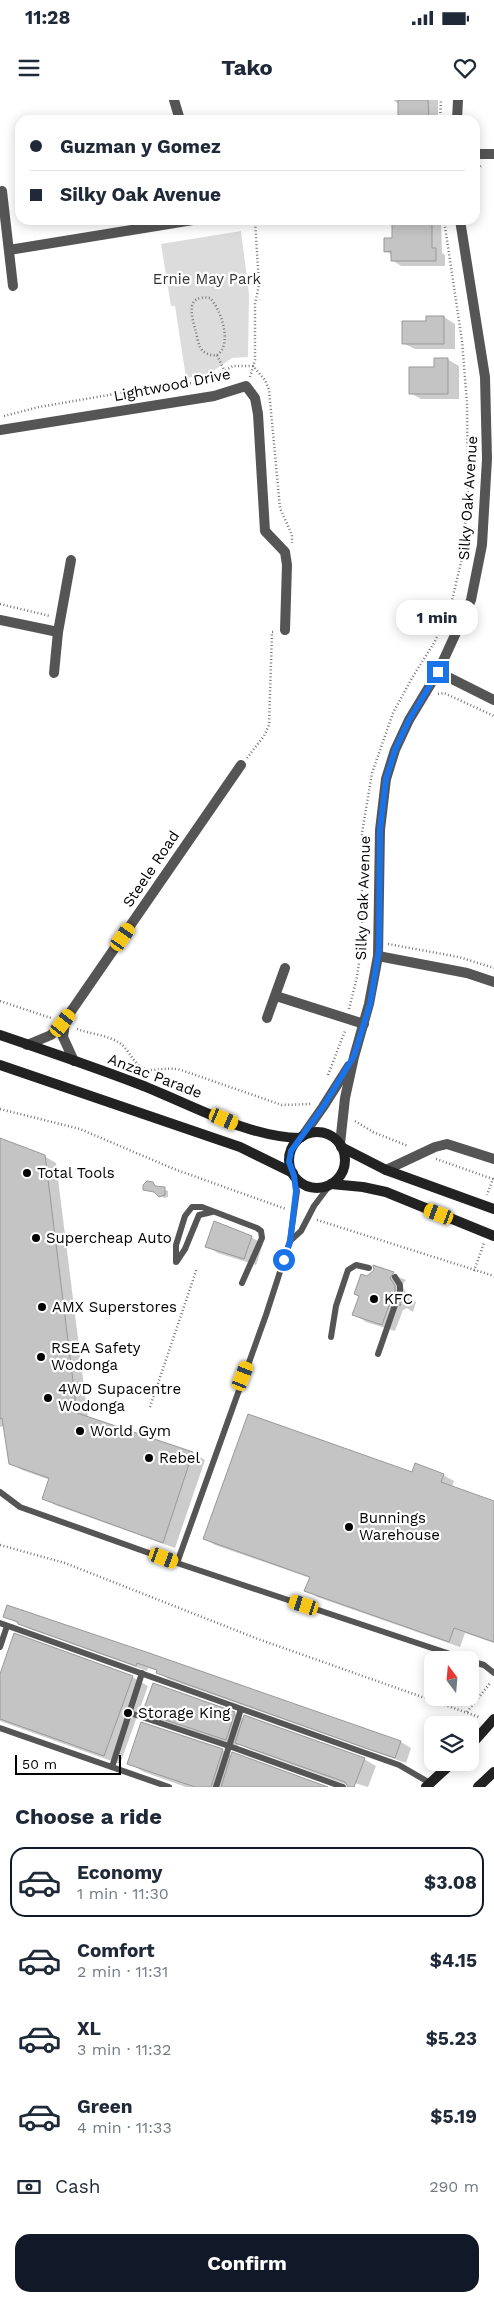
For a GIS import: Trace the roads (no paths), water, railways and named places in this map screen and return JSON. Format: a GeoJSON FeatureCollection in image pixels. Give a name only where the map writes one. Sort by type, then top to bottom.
{"type":"FeatureCollection","features":[{"type":"Feature","properties":{"kind":"main road","name":"Anzac Parade"},"geometry":{"type":"LineString","coordinates":[[0,1035],[74,1061],[259,1133],[283,1138],[301,1138]]}},
{"type":"Feature","properties":{"kind":"main road"},"geometry":{"type":"LineString","coordinates":[[0,1065],[240,1148],[294,1174]]}},
{"type":"Feature","properties":{"kind":"main road"},"geometry":{"type":"LineString","coordinates":[[489,1207],[386,1170],[341,1146],[331,1136],[323,1133],[310,1133],[301,1138],[290,1154],[289,1162],[294,1174],[300,1182],[309,1187],[317,1188],[330,1185],[363,1187],[386,1192],[491,1235]]}},
{"type":"Feature","properties":{"kind":"main road"},"geometry":{"type":"LineString","coordinates":[[330,1185],[340,1178],[345,1167],[345,1156],[341,1146]]}},
{"type":"Feature","properties":{"kind":"main road"},"geometry":{"type":"LineString","coordinates":[[479,1736],[491,1722]]}},
{"type":"Feature","properties":{"kind":"main road"},"geometry":{"type":"LineString","coordinates":[[428,1785],[443,1771]]}},
{"type":"Feature","properties":{"kind":"main road"},"geometry":{"type":"LineString","coordinates":[[478,1787],[493,1775]]}},
{"type":"Feature","properties":{"kind":"street"},"geometry":{"type":"LineString","coordinates":[[174,100],[178,115]]}},
{"type":"Feature","properties":{"kind":"street"},"geometry":{"type":"LineString","coordinates":[[457,115],[458,100]]}},
{"type":"Feature","properties":{"kind":"street"},"geometry":{"type":"LineString","coordinates":[[480,154],[494,154]]}},
{"type":"Feature","properties":{"kind":"street"},"geometry":{"type":"LineString","coordinates":[[2,191],[13,286]]}},
{"type":"Feature","properties":{"kind":"street"},"geometry":{"type":"LineString","coordinates":[[9,250],[163,225]]}},
{"type":"Feature","properties":{"kind":"street","name":"Silky Oak Avenue"},"geometry":{"type":"LineString","coordinates":[[341,1146],[343,1116],[354,1056],[364,1024],[378,956],[380,830],[386,779],[395,750],[409,720],[438,672],[471,600],[482,545],[487,418],[485,377],[461,225]]}},
{"type":"Feature","properties":{"kind":"street","name":"Lightwood Drive"},"geometry":{"type":"LineString","coordinates":[[0,430],[214,396],[246,386],[256,398],[265,531],[285,552],[287,565],[285,630]]}},
{"type":"Feature","properties":{"kind":"street"},"geometry":{"type":"LineString","coordinates":[[54,673],[58,632],[71,560]]}},
{"type":"Feature","properties":{"kind":"street"},"geometry":{"type":"LineString","coordinates":[[0,620],[58,632]]}},
{"type":"Feature","properties":{"kind":"street"},"geometry":{"type":"LineString","coordinates":[[438,672],[494,700]]}},
{"type":"Feature","properties":{"kind":"street","name":"Steele Road"},"geometry":{"type":"LineString","coordinates":[[27,1044],[51,1035],[66,1021],[241,765]]}},
{"type":"Feature","properties":{"kind":"street"},"geometry":{"type":"LineString","coordinates":[[378,956],[467,973],[494,982]]}},
{"type":"Feature","properties":{"kind":"street"},"geometry":{"type":"LineString","coordinates":[[267,1018],[286,968]]}},
{"type":"Feature","properties":{"kind":"street"},"geometry":{"type":"LineString","coordinates":[[276,996],[364,1024]]}},
{"type":"Feature","properties":{"kind":"street"},"geometry":{"type":"LineString","coordinates":[[66,1021],[63,1037],[74,1061]]}},
{"type":"Feature","properties":{"kind":"street","name":"Silky Oak Avenue"},"geometry":{"type":"LineString","coordinates":[[301,1138],[323,1107],[354,1056]]}},
{"type":"Feature","properties":{"kind":"street"},"geometry":{"type":"LineString","coordinates":[[386,1170],[439,1145],[450,1144],[494,1159]]}},
{"type":"Feature","properties":{"kind":"lane"},"geometry":{"type":"LineString","coordinates":[[177,1562],[266,1315],[290,1242],[296,1191],[294,1174]]}},
{"type":"Feature","properties":{"kind":"lane"},"geometry":{"type":"LineString","coordinates":[[290,1242],[302,1231],[314,1206],[330,1185]]}},
{"type":"Feature","properties":{"kind":"lane"},"geometry":{"type":"LineString","coordinates":[[215,1212],[199,1215],[185,1249],[176,1262],[176,1246],[189,1209],[202,1206],[257,1228],[262,1234],[242,1282]]}},
{"type":"Feature","properties":{"kind":"lane"},"geometry":{"type":"LineString","coordinates":[[331,1337],[334,1310],[348,1270],[356,1265],[369,1268]]}},
{"type":"Feature","properties":{"kind":"lane"},"geometry":{"type":"LineString","coordinates":[[395,1277],[400,1285],[400,1291]]}},
{"type":"Feature","properties":{"kind":"lane"},"geometry":{"type":"LineString","coordinates":[[378,1354],[395,1305]]}},
{"type":"Feature","properties":{"kind":"lane"},"geometry":{"type":"LineString","coordinates":[[0,1492],[20,1507],[442,1651]]}},
{"type":"Feature","properties":{"kind":"lane"},"geometry":{"type":"LineString","coordinates":[[0,1647],[4,1624],[399,1765],[428,1785]]}},
{"type":"Feature","properties":{"kind":"lane"},"geometry":{"type":"LineString","coordinates":[[479,1663],[494,1673]]}},
{"type":"Feature","properties":{"kind":"lane"},"geometry":{"type":"LineString","coordinates":[[112,1767],[142,1673]]}},
{"type":"Feature","properties":{"kind":"lane"},"geometry":{"type":"LineString","coordinates":[[216,1787],[241,1709]]}},
{"type":"Feature","properties":{"kind":"lane"},"geometry":{"type":"LineString","coordinates":[[130,1713],[343,1787]]}},
{"type":"Feature","properties":{"kind":"lane"},"geometry":{"type":"LineString","coordinates":[[0,1728],[169,1787]]}},
{"type":"Feature","properties":{"kind":"place","name":"Total Tools"},"geometry":{"type":"Point","coordinates":[27,1173]}},
{"type":"Feature","properties":{"kind":"place","name":"Supercheap Auto"},"geometry":{"type":"Point","coordinates":[36,1238]}},
{"type":"Feature","properties":{"kind":"place","name":"KFC"},"geometry":{"type":"Point","coordinates":[374,1299]}},
{"type":"Feature","properties":{"kind":"place","name":"AMX Superstores"},"geometry":{"type":"Point","coordinates":[42,1307]}},
{"type":"Feature","properties":{"kind":"place","name":"RSEA Safety Wodonga"},"geometry":{"type":"Point","coordinates":[41,1357]}},
{"type":"Feature","properties":{"kind":"place","name":"4WD Supacentre Wodonga"},"geometry":{"type":"Point","coordinates":[48,1398]}},
{"type":"Feature","properties":{"kind":"place","name":"World Gym"},"geometry":{"type":"Point","coordinates":[80,1431]}},
{"type":"Feature","properties":{"kind":"place","name":"Rebel"},"geometry":{"type":"Point","coordinates":[149,1458]}},
{"type":"Feature","properties":{"kind":"place","name":"Bunnings Warehouse"},"geometry":{"type":"Point","coordinates":[349,1527]}},
{"type":"Feature","properties":{"kind":"place","name":"Storage King"},"geometry":{"type":"Point","coordinates":[128,1713]}},
{"type":"Feature","properties":{"kind":"park label","name":"Ernie May Park"},"geometry":{"type":"Point","coordinates":[207,279]}}]}
